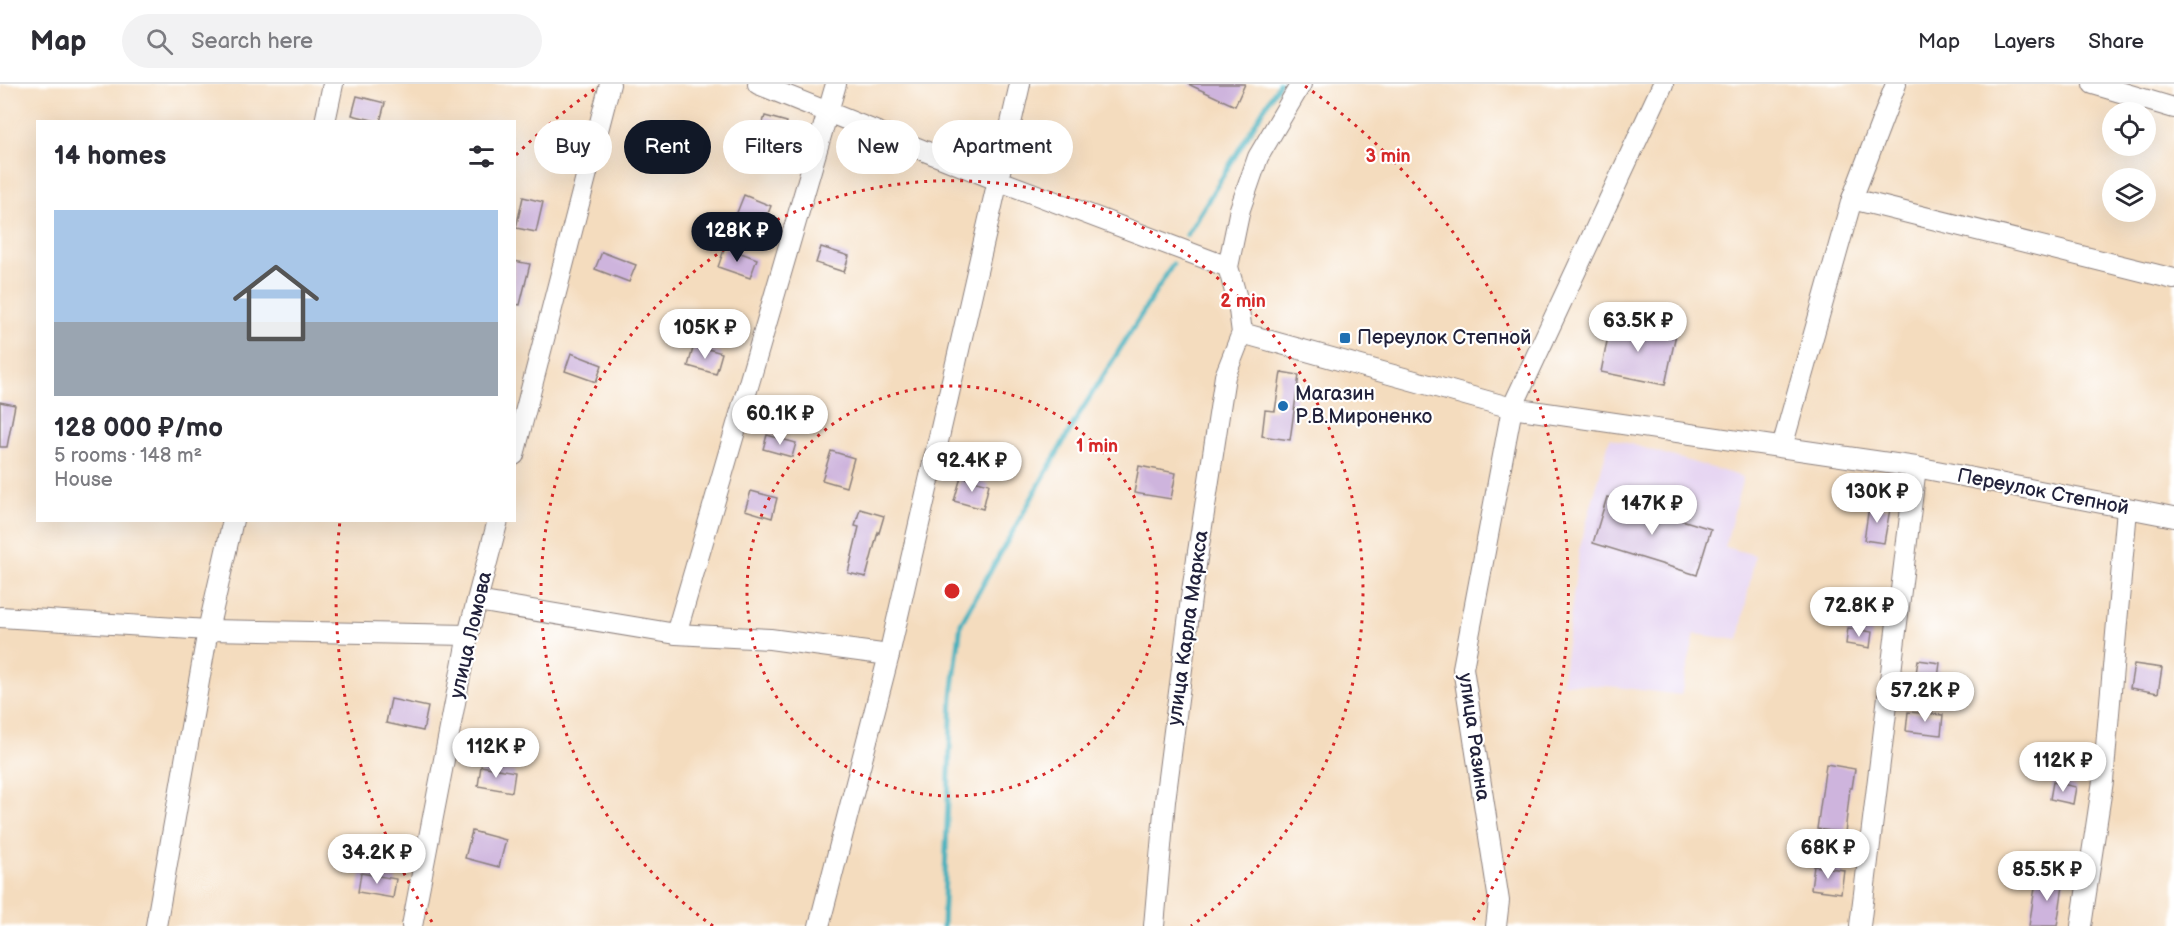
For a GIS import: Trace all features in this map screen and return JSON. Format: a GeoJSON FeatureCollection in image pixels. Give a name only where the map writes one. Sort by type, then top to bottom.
{"type":"FeatureCollection","features":[{"type":"Feature","properties":{"kind":"street"},"geometry":{"type":"LineString","coordinates":[[325,120],[333,84]]}},
{"type":"Feature","properties":{"kind":"street"},"geometry":{"type":"LineString","coordinates":[[516,447],[610,84]]}},
{"type":"Feature","properties":{"kind":"street"},"geometry":{"type":"LineString","coordinates":[[758,84],[997,180],[1228,267]]}},
{"type":"Feature","properties":{"kind":"street"},"geometry":{"type":"LineString","coordinates":[[676,634],[836,84]]}},
{"type":"Feature","properties":{"kind":"street"},"geometry":{"type":"LineString","coordinates":[[819,926],[889,655],[1020,84]]}},
{"type":"Feature","properties":{"kind":"street"},"geometry":{"type":"LineString","coordinates":[[1242,333],[1238,302],[1228,267],[1240,209],[1257,157],[1301,84]]}},
{"type":"Feature","properties":{"kind":"street","name":"улица Разина"},"geometry":{"type":"LineString","coordinates":[[1496,926],[1499,900],[1463,668],[1512,408],[1663,84]]}},
{"type":"Feature","properties":{"kind":"street"},"geometry":{"type":"LineString","coordinates":[[1782,447],[1852,199],[1896,84]]}},
{"type":"Feature","properties":{"kind":"street"},"geometry":{"type":"LineString","coordinates":[[2093,84],[2174,108]]}},
{"type":"Feature","properties":{"kind":"street"},"geometry":{"type":"LineString","coordinates":[[1852,199],[2174,279]]}},
{"type":"Feature","properties":{"kind":"street","name":"Переулок Степной"},"geometry":{"type":"LineString","coordinates":[[1242,333],[1512,408],[1916,467],[2174,518]]}},
{"type":"Feature","properties":{"kind":"street","name":"улица Карла Маркса"},"geometry":{"type":"LineString","coordinates":[[1154,926],[1165,801],[1192,591],[1225,376],[1242,333]]}},
{"type":"Feature","properties":{"kind":"street"},"geometry":{"type":"LineString","coordinates":[[1860,926],[1916,467]]}},
{"type":"Feature","properties":{"kind":"street"},"geometry":{"type":"LineString","coordinates":[[2080,926],[2103,781],[2127,508]]}},
{"type":"Feature","properties":{"kind":"street"},"geometry":{"type":"LineString","coordinates":[[156,926],[208,630],[233,522]]}},
{"type":"Feature","properties":{"kind":"street","name":"улица Ломова"},"geometry":{"type":"LineString","coordinates":[[412,926],[468,635],[497,522]]}},
{"type":"Feature","properties":{"kind":"street"},"geometry":{"type":"LineString","coordinates":[[477,601],[676,634],[770,639],[889,655]]}},
{"type":"Feature","properties":{"kind":"street"},"geometry":{"type":"LineString","coordinates":[[0,617],[208,630],[468,635]]}},
{"type":"Feature","properties":{"kind":"shaded area"},"geometry":{"type":"Polygon","coordinates":[[[1610,438],[1743,477],[1725,547],[1755,555],[1739,640],[1695,634],[1681,695],[1562,683],[1579,550],[1610,438]]]}},
{"type":"Feature","properties":{"kind":"building"},"geometry":{"type":"Polygon","coordinates":[[[1188,84],[1245,84],[1235,106],[1188,84]]]}},
{"type":"Feature","properties":{"kind":"building"},"geometry":{"type":"Polygon","coordinates":[[[357,96],[385,103],[381,120],[352,115],[357,96]]]}},
{"type":"Feature","properties":{"kind":"building"},"geometry":{"type":"Polygon","coordinates":[[[765,116],[780,120],[764,120],[765,116]]]}},
{"type":"Feature","properties":{"kind":"building"},"geometry":{"type":"Polygon","coordinates":[[[744,195],[771,206],[763,226],[736,215],[744,195]]]}},
{"type":"Feature","properties":{"kind":"building"},"geometry":{"type":"Polygon","coordinates":[[[523,197],[543,202],[536,232],[516,228],[523,197]]]}},
{"type":"Feature","properties":{"kind":"building"},"geometry":{"type":"Polygon","coordinates":[[[725,247],[757,259],[750,278],[718,267],[725,247]]]}},
{"type":"Feature","properties":{"kind":"building"},"geometry":{"type":"Polygon","coordinates":[[[821,247],[849,256],[844,272],[816,263],[821,247]]]}},
{"type":"Feature","properties":{"kind":"building"},"geometry":{"type":"Polygon","coordinates":[[[602,252],[636,265],[629,282],[595,269],[602,252]]]}},
{"type":"Feature","properties":{"kind":"building"},"geometry":{"type":"Polygon","coordinates":[[[516,261],[530,264],[520,305],[516,304],[516,261]]]}},
{"type":"Feature","properties":{"kind":"building"},"geometry":{"type":"Polygon","coordinates":[[[1611,321],[1676,334],[1665,385],[1601,372],[1611,321]]]}},
{"type":"Feature","properties":{"kind":"building"},"geometry":{"type":"Polygon","coordinates":[[[694,345],[722,353],[716,374],[688,366],[694,345]]]}},
{"type":"Feature","properties":{"kind":"building"},"geometry":{"type":"Polygon","coordinates":[[[571,353],[602,365],[596,382],[565,371],[571,353]]]}},
{"type":"Feature","properties":{"kind":"building"},"geometry":{"type":"Polygon","coordinates":[[[1281,372],[1299,375],[1290,440],[1262,436],[1265,410],[1275,411],[1281,372]]]}},
{"type":"Feature","properties":{"kind":"building"},"geometry":{"type":"Polygon","coordinates":[[[0,402],[15,405],[7,447],[0,447],[0,402]]]}},
{"type":"Feature","properties":{"kind":"building"},"geometry":{"type":"Polygon","coordinates":[[[767,435],[796,443],[792,457],[763,449],[767,435]]]}},
{"type":"Feature","properties":{"kind":"building"},"geometry":{"type":"Polygon","coordinates":[[[831,451],[854,458],[846,487],[822,480],[831,451]]]}},
{"type":"Feature","properties":{"kind":"building"},"geometry":{"type":"Polygon","coordinates":[[[1139,466],[1176,473],[1171,499],[1134,493],[1139,466]]]}},
{"type":"Feature","properties":{"kind":"building"},"geometry":{"type":"Polygon","coordinates":[[[961,477],[989,484],[983,509],[954,501],[961,477]]]}},
{"type":"Feature","properties":{"kind":"building"},"geometry":{"type":"Polygon","coordinates":[[[751,491],[777,498],[772,518],[745,510],[751,491]]]}},
{"type":"Feature","properties":{"kind":"building"},"geometry":{"type":"Polygon","coordinates":[[[1607,497],[1711,529],[1697,575],[1593,543],[1607,497]]]}},
{"type":"Feature","properties":{"kind":"building"},"geometry":{"type":"Polygon","coordinates":[[[1869,506],[1890,509],[1884,543],[1864,540],[1869,506]]]}},
{"type":"Feature","properties":{"kind":"building"},"geometry":{"type":"Polygon","coordinates":[[[860,509],[884,516],[866,577],[848,573],[859,527],[855,526],[860,509]]]}},
{"type":"Feature","properties":{"kind":"building"},"geometry":{"type":"Polygon","coordinates":[[[1848,628],[1872,632],[1870,648],[1846,644],[1848,628]]]}},
{"type":"Feature","properties":{"kind":"building"},"geometry":{"type":"Polygon","coordinates":[[[1918,660],[1940,663],[1937,685],[1915,681],[1918,660]]]}},
{"type":"Feature","properties":{"kind":"building"},"geometry":{"type":"Polygon","coordinates":[[[2134,664],[2162,668],[2158,693],[2130,688],[2134,664]]]}},
{"type":"Feature","properties":{"kind":"building"},"geometry":{"type":"Polygon","coordinates":[[[391,699],[428,707],[423,731],[386,723],[391,699]]]}},
{"type":"Feature","properties":{"kind":"building"},"geometry":{"type":"Polygon","coordinates":[[[1908,712],[1943,715],[1941,735],[1906,731],[1908,712]]]}},
{"type":"Feature","properties":{"kind":"building"},"geometry":{"type":"Polygon","coordinates":[[[1826,764],[1855,769],[1852,788],[1850,788],[1845,833],[1817,829],[1826,764]]]}},
{"type":"Feature","properties":{"kind":"building"},"geometry":{"type":"Polygon","coordinates":[[[481,766],[515,772],[512,792],[478,786],[481,766]]]}},
{"type":"Feature","properties":{"kind":"building"},"geometry":{"type":"Polygon","coordinates":[[[2053,782],[2076,787],[2073,804],[2050,799],[2053,782]]]}},
{"type":"Feature","properties":{"kind":"building"},"geometry":{"type":"Polygon","coordinates":[[[472,831],[506,840],[499,867],[465,858],[472,831]]]}},
{"type":"Feature","properties":{"kind":"building"},"geometry":{"type":"Polygon","coordinates":[[[1814,866],[1844,870],[1841,893],[1811,889],[1814,866]]]}},
{"type":"Feature","properties":{"kind":"building"},"geometry":{"type":"Polygon","coordinates":[[[361,873],[396,879],[393,898],[358,892],[361,873]]]}},
{"type":"Feature","properties":{"kind":"building"},"geometry":{"type":"Polygon","coordinates":[[[2037,875],[2064,879],[2057,926],[2029,926],[2037,875]]]}},
{"type":"Feature","properties":{"kind":"waterway"},"geometry":{"type":"LineString","coordinates":[[1187,235],[1279,84]]}},
{"type":"Feature","properties":{"kind":"waterway"},"geometry":{"type":"LineString","coordinates":[[943,926],[952,696],[961,623],[1078,416],[1173,264]]}},
{"type":"Feature","properties":{"kind":"place","name":"Переулок Степной"},"geometry":{"type":"Point","coordinates":[1345,338]}},
{"type":"Feature","properties":{"kind":"place","name":"Магазин Р.В.Мироненко"},"geometry":{"type":"Point","coordinates":[1283,406]}}]}
